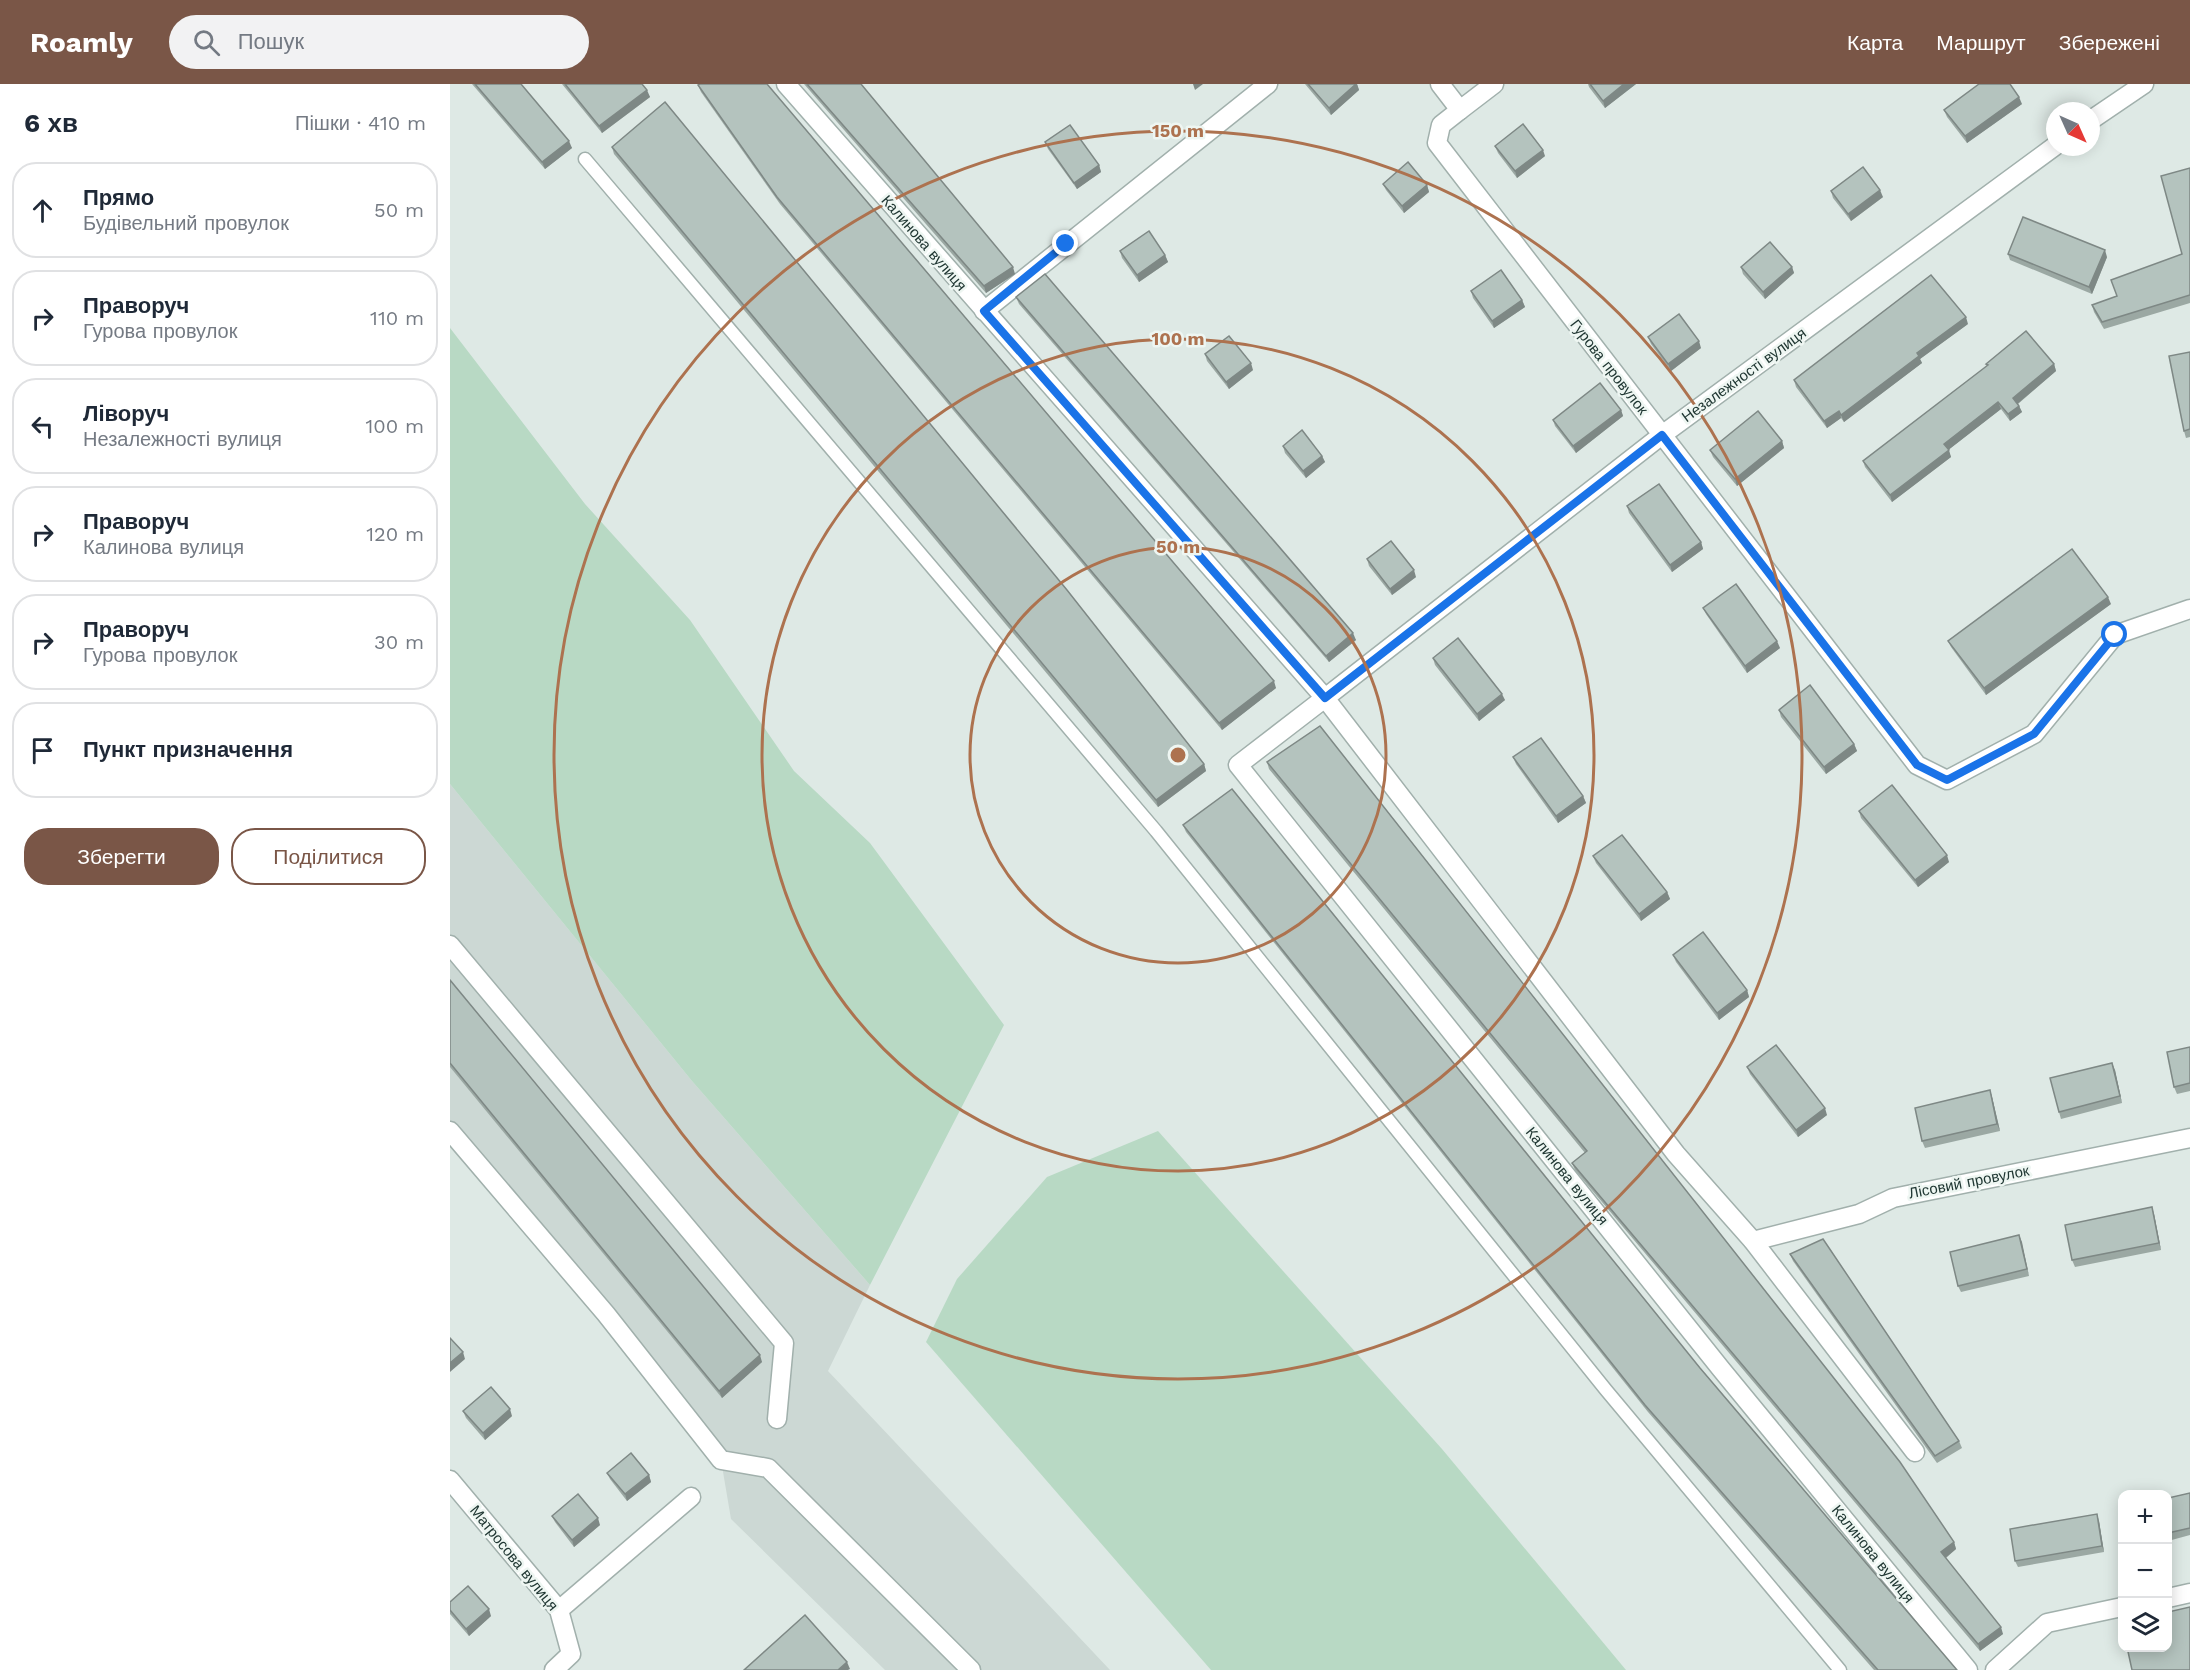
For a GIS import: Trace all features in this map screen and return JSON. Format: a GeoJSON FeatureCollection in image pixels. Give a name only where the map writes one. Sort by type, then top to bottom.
{"type":"FeatureCollection","features":[{"type":"Feature","properties":{"kind":"street","name":"Калинова вулиця"},"geometry":{"type":"LineString","coordinates":[[786,84],[1325,698],[1676,1154],[1753,1241],[1915,1452]]}},
{"type":"Feature","properties":{"kind":"street"},"geometry":{"type":"LineString","coordinates":[[984,311],[1268,84]]}},
{"type":"Feature","properties":{"kind":"street"},"geometry":{"type":"LineString","coordinates":[[1440,84],[1460,110],[1494,84]]}},
{"type":"Feature","properties":{"kind":"street"},"geometry":{"type":"LineString","coordinates":[[2100,114],[2144,84]]}},
{"type":"Feature","properties":{"kind":"street","name":"Гурова провулок"},"geometry":{"type":"LineString","coordinates":[[1460,110],[1441,125],[1437,143],[1917,765],[1947,780],[2034,734],[2115,635],[2190,609]]}},
{"type":"Feature","properties":{"kind":"street","name":"Незалежності вулиця"},"geometry":{"type":"LineString","coordinates":[[1325,698],[1662,435],[2046,153]]}},
{"type":"Feature","properties":{"kind":"street","name":"Калинова вулиця"},"geometry":{"type":"LineString","coordinates":[[1325,698],[1238,765],[1721,1369],[1968,1670]]}},
{"type":"Feature","properties":{"kind":"street"},"geometry":{"type":"LineString","coordinates":[[450,945],[784,1343],[777,1419]]}},
{"type":"Feature","properties":{"kind":"street"},"geometry":{"type":"LineString","coordinates":[[450,1131],[606,1314],[721,1460],[768,1468],[971,1670]]}},
{"type":"Feature","properties":{"kind":"street","name":"Лісовий провулок"},"geometry":{"type":"LineString","coordinates":[[1753,1241],[1859,1214],[1893,1198],[2190,1138]]}},
{"type":"Feature","properties":{"kind":"street","name":"Матросова вулиця"},"geometry":{"type":"LineString","coordinates":[[450,1480],[559,1610],[571,1654],[554,1670]]}},
{"type":"Feature","properties":{"kind":"street"},"geometry":{"type":"LineString","coordinates":[[559,1610],[691,1497]]}},
{"type":"Feature","properties":{"kind":"street"},"geometry":{"type":"LineString","coordinates":[[2172,1597],[2190,1593]]}},
{"type":"Feature","properties":{"kind":"street"},"geometry":{"type":"LineString","coordinates":[[1995,1670],[2047,1623],[2118,1608]]}},
{"type":"Feature","properties":{"kind":"lane"},"geometry":{"type":"LineString","coordinates":[[585,159],[1156,831],[1606,1390],[1840,1670]]}},
{"type":"Feature","properties":{"kind":"shaded area"},"geometry":{"type":"Polygon","coordinates":[[[450,784],[692,1081],[870,1285],[828,1371],[1110,1670],[885,1670],[731,1519],[721,1460],[450,1125],[450,784]]]}},
{"type":"Feature","properties":{"kind":"green space"},"geometry":{"type":"Polygon","coordinates":[[[450,328],[585,504],[690,620],[794,771],[870,843],[1004,1025],[870,1285],[692,1081],[450,784],[450,328]]]}},
{"type":"Feature","properties":{"kind":"green space"},"geometry":{"type":"Polygon","coordinates":[[[1158,1131],[1442,1449],[1626,1670],[1211,1670],[926,1342],[957,1279],[1047,1177],[1158,1131]]]}},
{"type":"Feature","properties":{"kind":"building"},"geometry":{"type":"Polygon","coordinates":[[[475,84],[521,84],[569,141],[542,162],[475,84]]]}},
{"type":"Feature","properties":{"kind":"building"},"geometry":{"type":"Polygon","coordinates":[[[565,84],[642,84],[647,90],[599,126],[565,84]]]}},
{"type":"Feature","properties":{"kind":"building"},"geometry":{"type":"Polygon","coordinates":[[[767,84],[1274,681],[1219,723],[777,197],[698,85],[767,84]]]}},
{"type":"Feature","properties":{"kind":"building"},"geometry":{"type":"Polygon","coordinates":[[[807,84],[861,84],[1013,267],[984,286],[807,84]]]}},
{"type":"Feature","properties":{"kind":"building"},"geometry":{"type":"Polygon","coordinates":[[[1308,84],[1356,84],[1329,108],[1308,84]]]}},
{"type":"Feature","properties":{"kind":"building"},"geometry":{"type":"Polygon","coordinates":[[[1590,84],[1624,84],[1603,101],[1590,84]]]}},
{"type":"Feature","properties":{"kind":"building"},"geometry":{"type":"Polygon","coordinates":[[[1979,84],[2010,84],[2019,97],[1965,136],[1944,110],[1979,84]]]}},
{"type":"Feature","properties":{"kind":"building"},"geometry":{"type":"Polygon","coordinates":[[[665,102],[1067,590],[1204,764],[1156,800],[612,147],[665,102]]]}},
{"type":"Feature","properties":{"kind":"building"},"geometry":{"type":"Polygon","coordinates":[[[1523,124],[1543,150],[1515,171],[1495,146],[1523,124]]]}},
{"type":"Feature","properties":{"kind":"building"},"geometry":{"type":"Polygon","coordinates":[[[1070,125],[1099,165],[1074,183],[1045,142],[1070,125]]]}},
{"type":"Feature","properties":{"kind":"building"},"geometry":{"type":"Polygon","coordinates":[[[1408,162],[1427,185],[1402,206],[1383,184],[1408,162]]]}},
{"type":"Feature","properties":{"kind":"building"},"geometry":{"type":"Polygon","coordinates":[[[1863,167],[1880,190],[1848,214],[1831,191],[1863,167]]]}},
{"type":"Feature","properties":{"kind":"building"},"geometry":{"type":"Polygon","coordinates":[[[2190,168],[2190,295],[2102,322],[2092,305],[2117,296],[2111,280],[2182,254],[2161,176],[2190,168]]]}},
{"type":"Feature","properties":{"kind":"building"},"geometry":{"type":"Polygon","coordinates":[[[2023,217],[2105,250],[2089,287],[2008,254],[2023,217]]]}},
{"type":"Feature","properties":{"kind":"building"},"geometry":{"type":"Polygon","coordinates":[[[1149,231],[1165,255],[1137,275],[1120,251],[1149,231]]]}},
{"type":"Feature","properties":{"kind":"building"},"geometry":{"type":"Polygon","coordinates":[[[1770,242],[1792,267],[1763,292],[1741,267],[1770,242]]]}},
{"type":"Feature","properties":{"kind":"building"},"geometry":{"type":"Polygon","coordinates":[[[1501,270],[1522,300],[1492,321],[1471,291],[1501,270]]]}},
{"type":"Feature","properties":{"kind":"building"},"geometry":{"type":"Polygon","coordinates":[[[1045,274],[1353,633],[1326,656],[1016,297],[1045,274]]]}},
{"type":"Feature","properties":{"kind":"building"},"geometry":{"type":"Polygon","coordinates":[[[1931,275],[1966,317],[1917,353],[1919,356],[1841,415],[1839,411],[1824,421],[1794,380],[1931,275]]]}},
{"type":"Feature","properties":{"kind":"building"},"geometry":{"type":"Polygon","coordinates":[[[1679,314],[1699,341],[1668,364],[1648,337],[1679,314]]]}},
{"type":"Feature","properties":{"kind":"building"},"geometry":{"type":"Polygon","coordinates":[[[2026,331],[2054,364],[2013,398],[2019,406],[2008,414],[1998,402],[1944,444],[1949,450],[1890,495],[1863,461],[1988,365],[1986,364],[2026,331]]]}},
{"type":"Feature","properties":{"kind":"building"},"geometry":{"type":"Polygon","coordinates":[[[1229,336],[1251,363],[1226,382],[1205,354],[1229,336]]]}},
{"type":"Feature","properties":{"kind":"building"},"geometry":{"type":"Polygon","coordinates":[[[2190,352],[2190,429],[2184,431],[2169,356],[2190,352]]]}},
{"type":"Feature","properties":{"kind":"building"},"geometry":{"type":"Polygon","coordinates":[[[1600,383],[1621,410],[1573,446],[1553,420],[1600,383]]]}},
{"type":"Feature","properties":{"kind":"building"},"geometry":{"type":"Polygon","coordinates":[[[1758,411],[1782,441],[1735,479],[1710,450],[1758,411]]]}},
{"type":"Feature","properties":{"kind":"building"},"geometry":{"type":"Polygon","coordinates":[[[1302,430],[1322,456],[1303,471],[1283,446],[1302,430]]]}},
{"type":"Feature","properties":{"kind":"building"},"geometry":{"type":"Polygon","coordinates":[[[1659,484],[1701,542],[1670,565],[1627,506],[1659,484]]]}},
{"type":"Feature","properties":{"kind":"building"},"geometry":{"type":"Polygon","coordinates":[[[1391,541],[1414,570],[1390,589],[1367,559],[1391,541]]]}},
{"type":"Feature","properties":{"kind":"building"},"geometry":{"type":"Polygon","coordinates":[[[2072,549],[2108,597],[1984,688],[1948,641],[2072,549]]]}},
{"type":"Feature","properties":{"kind":"building"},"geometry":{"type":"Polygon","coordinates":[[[1736,584],[1777,641],[1745,666],[1703,608],[1736,584]]]}},
{"type":"Feature","properties":{"kind":"building"},"geometry":{"type":"Polygon","coordinates":[[[1458,638],[1502,694],[1477,714],[1433,658],[1458,638]]]}},
{"type":"Feature","properties":{"kind":"building"},"geometry":{"type":"Polygon","coordinates":[[[1810,685],[1854,744],[1824,767],[1779,710],[1810,685]]]}},
{"type":"Feature","properties":{"kind":"building"},"geometry":{"type":"Polygon","coordinates":[[[1320,726],[1900,1462],[1954,1542],[1941,1552],[2001,1627],[1978,1644],[1572,1163],[1587,1151],[1267,762],[1320,726]]]}},
{"type":"Feature","properties":{"kind":"building"},"geometry":{"type":"Polygon","coordinates":[[[1541,738],[1583,796],[1556,816],[1513,757],[1541,738]]]}},
{"type":"Feature","properties":{"kind":"building"},"geometry":{"type":"Polygon","coordinates":[[[1892,785],[1947,855],[1915,880],[1859,811],[1892,785]]]}},
{"type":"Feature","properties":{"kind":"building"},"geometry":{"type":"Polygon","coordinates":[[[1232,789],[1700,1368],[1957,1670],[1878,1670],[1645,1405],[1183,825],[1232,789]]]}},
{"type":"Feature","properties":{"kind":"building"},"geometry":{"type":"Polygon","coordinates":[[[1622,835],[1667,892],[1639,914],[1593,856],[1622,835]]]}},
{"type":"Feature","properties":{"kind":"building"},"geometry":{"type":"Polygon","coordinates":[[[1703,932],[1747,990],[1717,1013],[1673,955],[1703,932]]]}},
{"type":"Feature","properties":{"kind":"building"},"geometry":{"type":"Polygon","coordinates":[[[450,980],[760,1355],[719,1391],[450,1063],[450,980]]]}},
{"type":"Feature","properties":{"kind":"building"},"geometry":{"type":"Polygon","coordinates":[[[1776,1045],[1825,1108],[1796,1130],[1747,1067],[1776,1045]]]}},
{"type":"Feature","properties":{"kind":"building"},"geometry":{"type":"Polygon","coordinates":[[[2190,1047],[2190,1083],[2174,1087],[2167,1052],[2190,1047]]]}},
{"type":"Feature","properties":{"kind":"building"},"geometry":{"type":"Polygon","coordinates":[[[2112,1063],[2120,1096],[2059,1112],[2050,1078],[2112,1063]]]}},
{"type":"Feature","properties":{"kind":"building"},"geometry":{"type":"Polygon","coordinates":[[[1990,1090],[1997,1124],[1922,1141],[1915,1108],[1990,1090]]]}},
{"type":"Feature","properties":{"kind":"building"},"geometry":{"type":"Polygon","coordinates":[[[2152,1207],[2159,1243],[2072,1260],[2065,1225],[2152,1207]]]}},
{"type":"Feature","properties":{"kind":"building"},"geometry":{"type":"Polygon","coordinates":[[[2019,1235],[2027,1269],[1958,1286],[1950,1252],[2019,1235]]]}},
{"type":"Feature","properties":{"kind":"building"},"geometry":{"type":"Polygon","coordinates":[[[1823,1239],[1959,1441],[1935,1456],[1790,1254],[1823,1239]]]}},
{"type":"Feature","properties":{"kind":"building"},"geometry":{"type":"Polygon","coordinates":[[[450,1338],[463,1352],[450,1363],[450,1338]]]}},
{"type":"Feature","properties":{"kind":"building"},"geometry":{"type":"Polygon","coordinates":[[[491,1387],[510,1409],[483,1433],[463,1411],[491,1387]]]}},
{"type":"Feature","properties":{"kind":"building"},"geometry":{"type":"Polygon","coordinates":[[[631,1453],[649,1475],[625,1494],[607,1473],[631,1453]]]}},
{"type":"Feature","properties":{"kind":"building"},"geometry":{"type":"Polygon","coordinates":[[[2190,1493],[2190,1528],[2172,1532],[2172,1497],[2190,1493]]]}},
{"type":"Feature","properties":{"kind":"building"},"geometry":{"type":"Polygon","coordinates":[[[578,1494],[598,1518],[572,1540],[552,1516],[578,1494]]]}},
{"type":"Feature","properties":{"kind":"building"},"geometry":{"type":"Polygon","coordinates":[[[2097,1514],[2102,1546],[2015,1561],[2010,1529],[2097,1514]]]}},
{"type":"Feature","properties":{"kind":"building"},"geometry":{"type":"Polygon","coordinates":[[[468,1586],[489,1609],[466,1629],[450,1610],[450,1602],[468,1586]]]}},
{"type":"Feature","properties":{"kind":"building"},"geometry":{"type":"Polygon","coordinates":[[[2190,1607],[2190,1670],[2132,1670],[2128,1652],[2172,1652],[2172,1611],[2190,1607]]]}},
{"type":"Feature","properties":{"kind":"building"},"geometry":{"type":"Polygon","coordinates":[[[805,1615],[847,1662],[838,1670],[744,1670],[805,1615]]]}},
{"type":"Feature","properties":{"kind":"route"},"geometry":{"type":"LineString","coordinates":[[1066,244],[984,311],[1325,698],[1662,435],[1917,765],[1947,780],[2034,734],[2115,635]]}}]}
